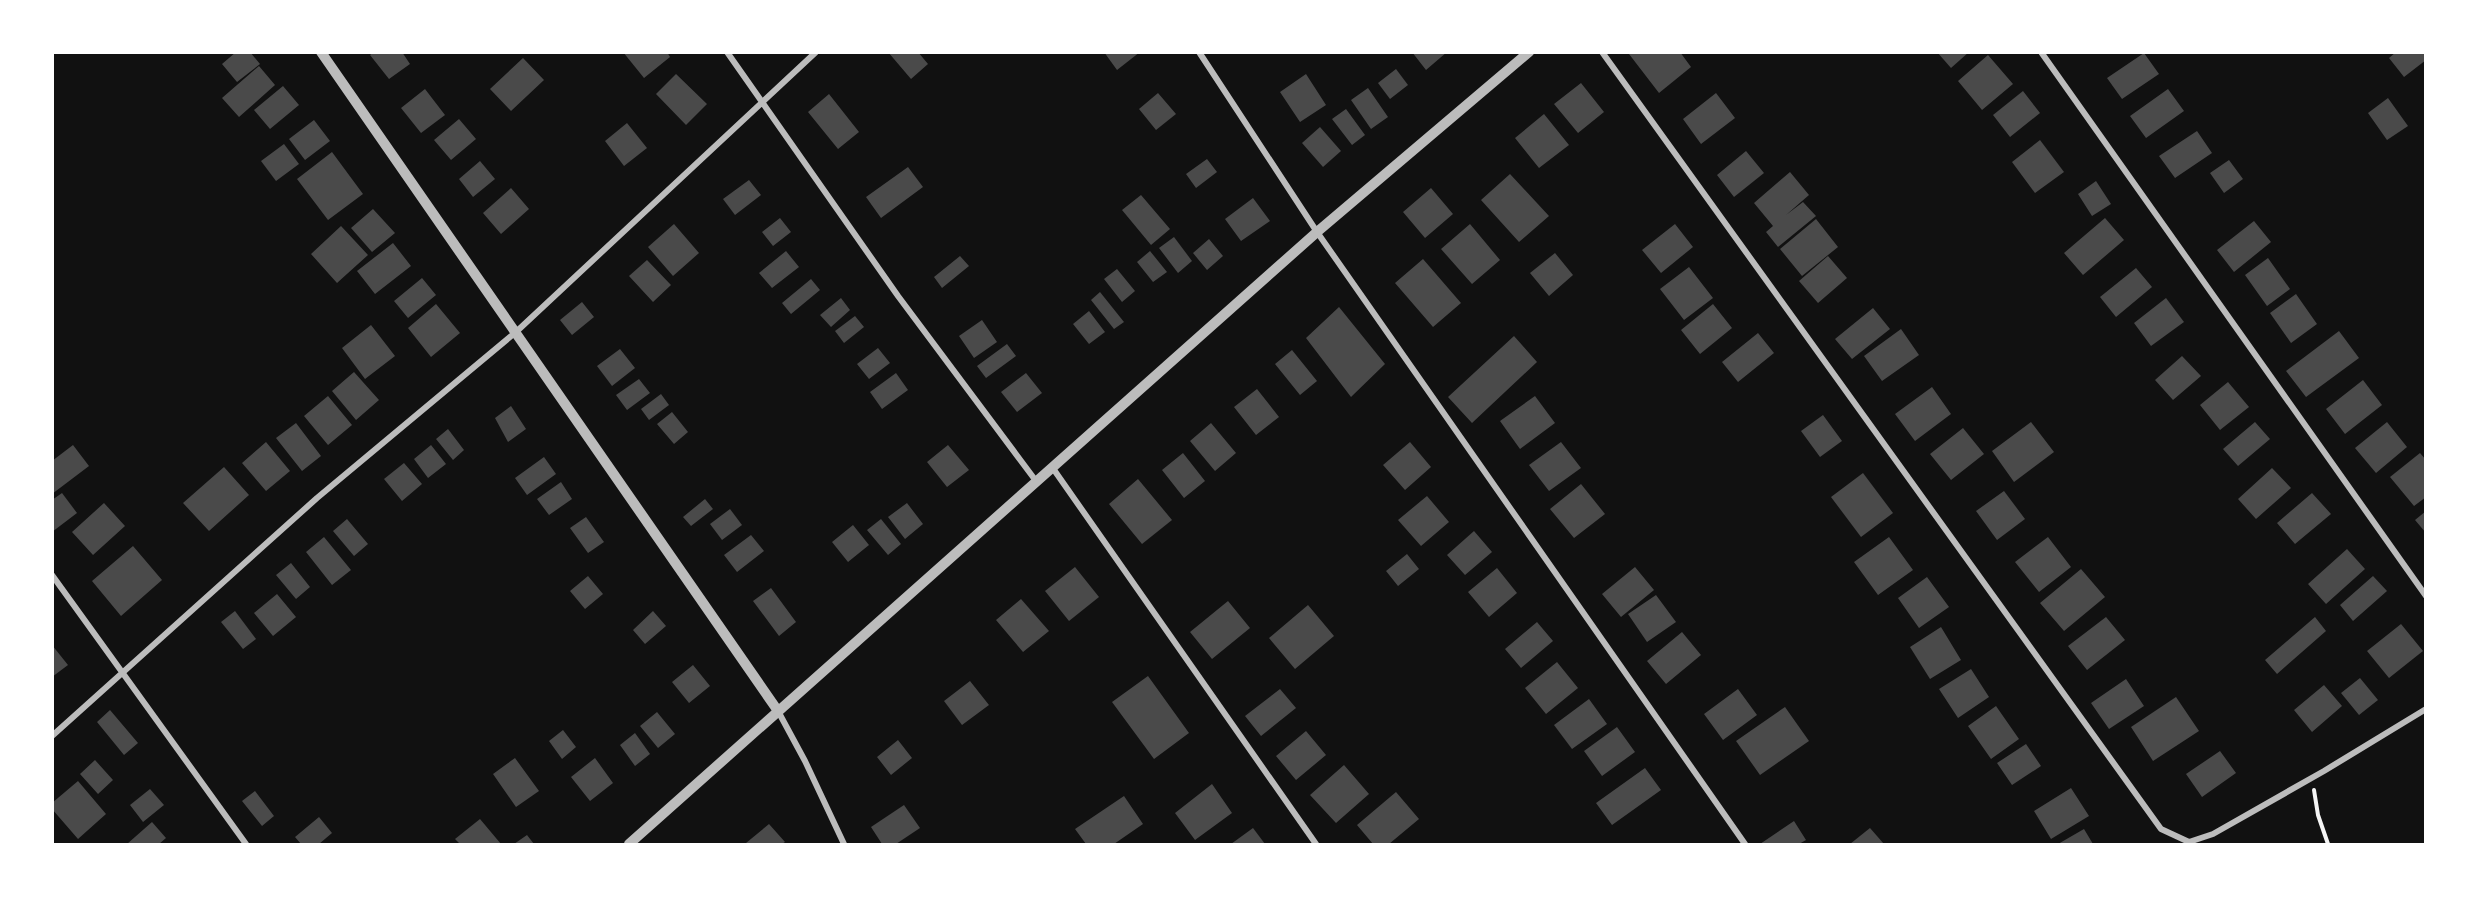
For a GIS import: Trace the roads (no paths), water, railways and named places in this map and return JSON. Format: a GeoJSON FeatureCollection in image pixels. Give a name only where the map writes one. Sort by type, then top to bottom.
{"type":"FeatureCollection","features":[{"type":"Feature","properties":{"kind":"street"},"geometry":{"type":"LineString","coordinates":[[321,52],[778,711],[806,761],[844,844]]}},
{"type":"Feature","properties":{"kind":"street"},"geometry":{"type":"LineString","coordinates":[[727,52],[898,296],[1036,481]]}},
{"type":"Feature","properties":{"kind":"street"},"geometry":{"type":"LineString","coordinates":[[52,736],[317,498],[516,332],[816,52]]}},
{"type":"Feature","properties":{"kind":"street"},"geometry":{"type":"LineString","coordinates":[[1199,52],[1317,232],[1745,844]]}},
{"type":"Feature","properties":{"kind":"street"},"geometry":{"type":"LineString","coordinates":[[629,844],[1051,466],[1317,232],[1529,52]]}},
{"type":"Feature","properties":{"kind":"street"},"geometry":{"type":"LineString","coordinates":[[1602,52],[2162,829],[2188,842],[2213,834],[2426,709]]}},
{"type":"Feature","properties":{"kind":"street"},"geometry":{"type":"LineString","coordinates":[[2041,52],[2426,596]]}},
{"type":"Feature","properties":{"kind":"street"},"geometry":{"type":"LineString","coordinates":[[1051,466],[1316,844]]}},
{"type":"Feature","properties":{"kind":"street"},"geometry":{"type":"LineString","coordinates":[[52,575],[246,844]]}}]}
